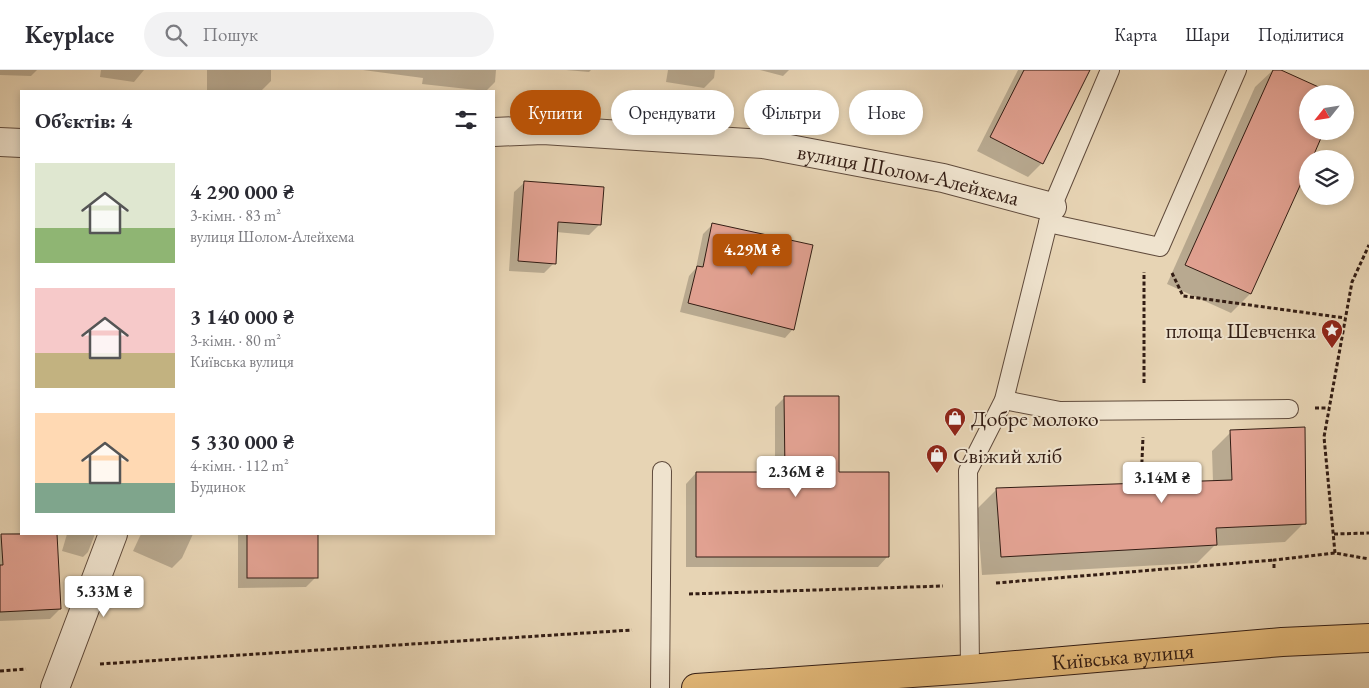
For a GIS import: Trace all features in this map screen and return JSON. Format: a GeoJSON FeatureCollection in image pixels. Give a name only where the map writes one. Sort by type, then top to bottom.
{"type":"FeatureCollection","features":[{"type":"Feature","properties":{"kind":"main road","name":"Київська вулиця"},"geometry":{"type":"LineString","coordinates":[[696,688],[822,683],[1282,642],[1369,638]]}},
{"type":"Feature","properties":{"kind":"street","name":"вулиця Шолом-Алейхема"},"geometry":{"type":"LineString","coordinates":[[495,132],[543,130],[763,144],[943,178],[1050,215]]}},
{"type":"Feature","properties":{"kind":"street"},"geometry":{"type":"LineString","coordinates":[[0,142],[20,142]]}},
{"type":"Feature","properties":{"kind":"street"},"geometry":{"type":"LineString","coordinates":[[55,688],[112,535]]}},
{"type":"Feature","properties":{"kind":"lane"},"geometry":{"type":"LineString","coordinates":[[970,670],[968,471],[1004,400],[1050,215],[1110,70]]}},
{"type":"Feature","properties":{"kind":"lane"},"geometry":{"type":"LineString","coordinates":[[1050,215],[1152,245],[1237,70]]}},
{"type":"Feature","properties":{"kind":"lane"},"geometry":{"type":"LineString","coordinates":[[1004,400],[1060,412],[1289,409]]}},
{"type":"Feature","properties":{"kind":"lane"},"geometry":{"type":"LineString","coordinates":[[660,688],[662,471]]}},
{"type":"Feature","properties":{"kind":"path"},"geometry":{"type":"LineString","coordinates":[[1152,245],[1183,296],[1345,318]]}},
{"type":"Feature","properties":{"kind":"path"},"geometry":{"type":"LineString","coordinates":[[1141,483],[1152,245]]}},
{"type":"Feature","properties":{"kind":"path"},"geometry":{"type":"LineString","coordinates":[[1335,553],[1324,437],[1352,282],[1369,245]]}},
{"type":"Feature","properties":{"kind":"path"},"geometry":{"type":"LineString","coordinates":[[1334,534],[1369,533]]}},
{"type":"Feature","properties":{"kind":"path"},"geometry":{"type":"LineString","coordinates":[[1274,568],[1274,560],[1335,553],[1369,558]]}},
{"type":"Feature","properties":{"kind":"path"},"geometry":{"type":"LineString","coordinates":[[99,664],[660,629]]}},
{"type":"Feature","properties":{"kind":"path"},"geometry":{"type":"LineString","coordinates":[[0,671],[30,669]]}},
{"type":"Feature","properties":{"kind":"building"},"geometry":{"type":"Polygon","coordinates":[[[1024,70],[1090,70],[1043,164],[990,137],[1024,70]]]}},
{"type":"Feature","properties":{"kind":"building"},"geometry":{"type":"Polygon","coordinates":[[[1273,70],[1281,70],[1314,85],[1299,85],[1299,140],[1320,140],[1316,150],[1299,150],[1299,188],[1251,294],[1185,265],[1273,70]]]}},
{"type":"Feature","properties":{"kind":"building"},"geometry":{"type":"Polygon","coordinates":[[[524,181],[604,187],[601,225],[558,222],[556,264],[518,261],[524,181]]]}},
{"type":"Feature","properties":{"kind":"building"},"geometry":{"type":"Polygon","coordinates":[[[712,223],[813,245],[794,330],[688,303],[697,266],[703,267],[712,223]]]}},
{"type":"Feature","properties":{"kind":"building"},"geometry":{"type":"Polygon","coordinates":[[[784,396],[839,396],[839,472],[889,472],[889,557],[696,557],[696,472],[785,472],[784,396]]]}},
{"type":"Feature","properties":{"kind":"building"},"geometry":{"type":"Polygon","coordinates":[[[1305,427],[1306,524],[1216,528],[1217,545],[1001,557],[996,488],[1232,480],[1230,430],[1305,427]]]}},
{"type":"Feature","properties":{"kind":"building"},"geometry":{"type":"Polygon","coordinates":[[[1,534],[57,535],[61,609],[0,612],[0,565],[3,565],[1,534]]]}},
{"type":"Feature","properties":{"kind":"building"},"geometry":{"type":"Polygon","coordinates":[[[247,535],[318,535],[318,578],[247,578],[247,535]]]}},
{"type":"Feature","properties":{"kind":"place","name":"площа Шевченка"},"geometry":{"type":"Point","coordinates":[1332,349]}},
{"type":"Feature","properties":{"kind":"place","name":"Добре молоко"},"geometry":{"type":"Point","coordinates":[955,437]}},
{"type":"Feature","properties":{"kind":"place","name":"Свіжий хліб"},"geometry":{"type":"Point","coordinates":[937,474]}}]}
